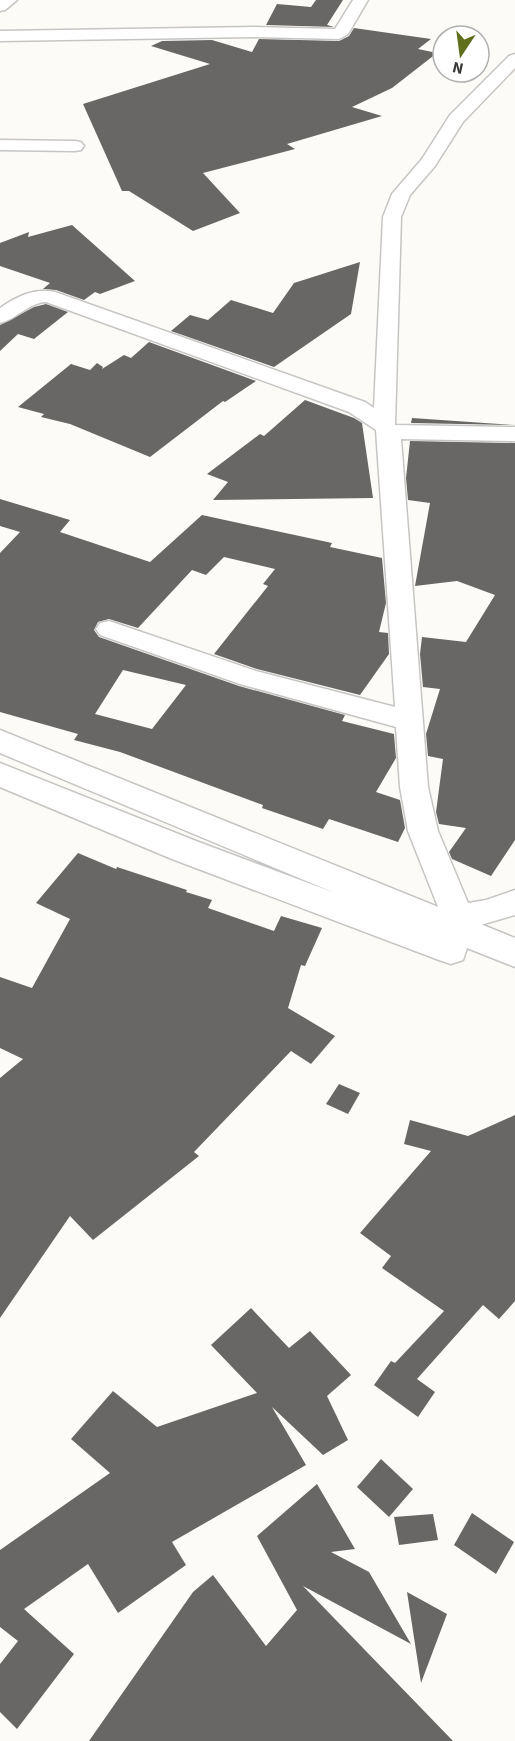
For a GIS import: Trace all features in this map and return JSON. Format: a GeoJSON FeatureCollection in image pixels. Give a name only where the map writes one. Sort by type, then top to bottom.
{"type":"FeatureCollection","features":[{"type":"Feature","properties":{"kind":"main road"},"geometry":{"type":"LineString","coordinates":[[0,741],[461,925],[515,953]]}},
{"type":"Feature","properties":{"kind":"main road"},"geometry":{"type":"LineString","coordinates":[[0,774],[184,850],[515,974]]}},
{"type":"Feature","properties":{"kind":"street"},"geometry":{"type":"LineString","coordinates":[[0,7],[10,0]]}},
{"type":"Feature","properties":{"kind":"street"},"geometry":{"type":"LineString","coordinates":[[0,36],[254,32],[339,34],[352,10],[361,0]]}},
{"type":"Feature","properties":{"kind":"street"},"geometry":{"type":"LineString","coordinates":[[515,59],[456,119],[429,162],[401,194],[392,217],[387,429],[411,721],[414,788],[423,831],[461,925],[515,902]]}},
{"type":"Feature","properties":{"kind":"street"},"geometry":{"type":"LineString","coordinates":[[0,145],[75,146]]}},
{"type":"Feature","properties":{"kind":"street"},"geometry":{"type":"LineString","coordinates":[[0,317],[25,300],[36,296],[48,296],[357,407],[387,429],[515,434]]}},
{"type":"Feature","properties":{"kind":"street"},"geometry":{"type":"LineString","coordinates":[[109,629],[249,678],[411,721]]}},
{"type":"Feature","properties":{"kind":"building"},"geometry":{"type":"Polygon","coordinates":[[[316,0],[343,0],[327,25],[334,27],[266,25],[277,4],[311,7],[316,0]]]}},
{"type":"Feature","properties":{"kind":"building"},"geometry":{"type":"Polygon","coordinates":[[[354,28],[431,39],[418,49],[431,52],[431,58],[392,88],[352,107],[382,116],[287,144],[295,149],[203,173],[240,213],[193,231],[129,191],[122,191],[83,104],[210,64],[151,46],[162,41],[212,40],[252,52],[259,39],[339,41],[349,36],[354,28]]]}},
{"type":"Feature","properties":{"kind":"building"},"geometry":{"type":"Polygon","coordinates":[[[72,225],[135,281],[100,294],[95,292],[84,300],[56,290],[43,289],[50,283],[0,266],[0,243],[29,232],[28,237],[72,225]]]}},
{"type":"Feature","properties":{"kind":"building"},"geometry":{"type":"Polygon","coordinates":[[[360,262],[351,314],[274,367],[171,331],[190,315],[208,320],[231,300],[273,313],[294,283],[360,262]]]}},
{"type":"Feature","properties":{"kind":"building"},"geometry":{"type":"Polygon","coordinates":[[[46,304],[68,312],[34,339],[18,334],[0,351],[0,325],[34,307],[46,304]]]}},
{"type":"Feature","properties":{"kind":"building"},"geometry":{"type":"Polygon","coordinates":[[[149,342],[256,381],[225,402],[223,401],[150,457],[70,424],[41,417],[44,414],[18,407],[71,364],[90,370],[97,363],[103,367],[102,369],[124,355],[131,358],[149,342]]]}},
{"type":"Feature","properties":{"kind":"building"},"geometry":{"type":"Polygon","coordinates":[[[305,400],[362,423],[373,498],[213,500],[228,482],[207,474],[260,434],[264,436],[305,400]]]}},
{"type":"Feature","properties":{"kind":"building"},"geometry":{"type":"Polygon","coordinates":[[[412,418],[515,425],[411,423],[412,418]]]}},
{"type":"Feature","properties":{"kind":"building"},"geometry":{"type":"Polygon","coordinates":[[[410,441],[515,443],[515,840],[491,876],[452,859],[449,852],[466,828],[439,824],[436,812],[443,759],[428,756],[426,734],[440,689],[423,687],[420,654],[422,637],[466,642],[495,595],[457,581],[415,586],[430,503],[408,500],[406,478],[410,441]]]}},
{"type":"Feature","properties":{"kind":"building"},"geometry":{"type":"Polygon","coordinates":[[[0,499],[70,520],[60,532],[150,562],[202,515],[332,543],[330,547],[382,558],[386,603],[379,632],[388,633],[389,654],[360,695],[257,669],[214,654],[268,586],[263,584],[275,569],[224,557],[206,575],[192,570],[138,628],[109,619],[98,622],[94,630],[99,637],[239,686],[345,715],[342,721],[394,734],[396,758],[376,792],[400,800],[405,828],[398,842],[329,819],[323,829],[262,808],[263,805],[120,752],[74,740],[78,734],[0,712],[0,553],[20,532],[0,526],[0,499]],[[123,670],[95,714],[152,729],[186,685],[123,670]]]}},
{"type":"Feature","properties":{"kind":"building"},"geometry":{"type":"Polygon","coordinates":[[[78,853],[116,869],[117,867],[187,890],[186,892],[212,900],[208,908],[274,931],[281,916],[322,928],[305,966],[301,965],[288,1008],[335,1036],[311,1064],[291,1051],[194,1152],[199,1156],[93,1240],[70,1216],[0,1318],[0,1078],[23,1059],[0,1048],[0,977],[32,988],[70,919],[36,903],[78,853]]]}},
{"type":"Feature","properties":{"kind":"building"},"geometry":{"type":"Polygon","coordinates":[[[339,1084],[360,1093],[348,1114],[326,1104],[339,1084]]]}},
{"type":"Feature","properties":{"kind":"building"},"geometry":{"type":"Polygon","coordinates":[[[515,1115],[515,1301],[499,1319],[483,1305],[417,1379],[435,1392],[418,1417],[374,1385],[391,1361],[395,1363],[444,1311],[382,1268],[391,1256],[360,1233],[431,1151],[404,1144],[410,1120],[468,1136],[515,1115]]]}},
{"type":"Feature","properties":{"kind":"building"},"geometry":{"type":"Polygon","coordinates":[[[251,1308],[289,1348],[310,1331],[351,1375],[327,1396],[348,1440],[323,1455],[272,1407],[306,1465],[172,1542],[186,1565],[118,1613],[88,1564],[24,1609],[74,1654],[17,1729],[0,1712],[0,1664],[18,1641],[0,1627],[0,1550],[110,1473],[71,1439],[113,1391],[157,1427],[257,1393],[211,1345],[251,1308]]]}},
{"type":"Feature","properties":{"kind":"building"},"geometry":{"type":"Polygon","coordinates":[[[381,1459],[413,1489],[389,1517],[357,1487],[381,1459]]]}},
{"type":"Feature","properties":{"kind":"building"},"geometry":{"type":"Polygon","coordinates":[[[317,1484],[355,1549],[331,1552],[369,1572],[411,1644],[303,1586],[453,1741],[89,1741],[193,1592],[213,1575],[266,1646],[297,1610],[257,1536],[317,1484]]]}},
{"type":"Feature","properties":{"kind":"building"},"geometry":{"type":"Polygon","coordinates":[[[472,1513],[514,1542],[496,1574],[454,1545],[472,1513]]]}},
{"type":"Feature","properties":{"kind":"building"},"geometry":{"type":"Polygon","coordinates":[[[433,1514],[438,1540],[399,1545],[394,1517],[433,1514]]]}},
{"type":"Feature","properties":{"kind":"building"},"geometry":{"type":"Polygon","coordinates":[[[407,1592],[447,1614],[421,1683],[407,1592]]]}}]}
